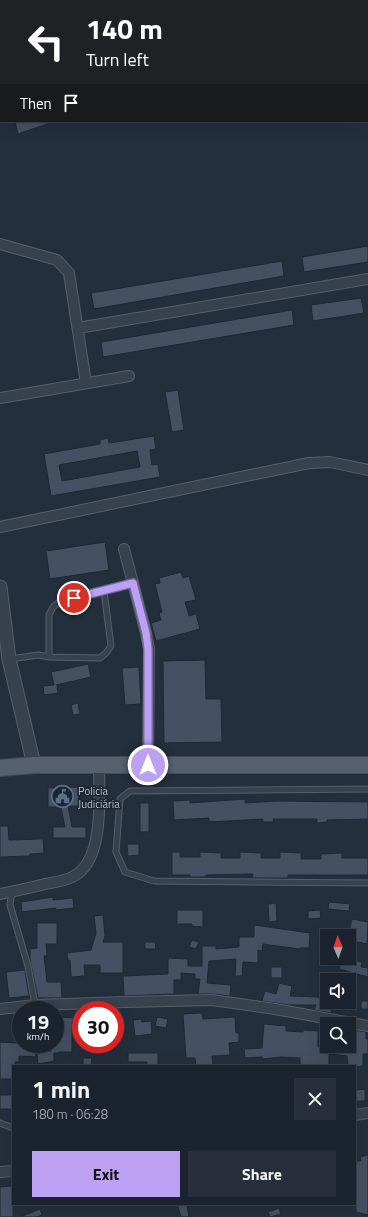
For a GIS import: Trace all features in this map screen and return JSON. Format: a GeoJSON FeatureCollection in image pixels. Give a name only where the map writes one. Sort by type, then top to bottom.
{"type":"FeatureCollection","features":[{"type":"Feature","properties":{"kind":"main road"},"geometry":{"type":"LineString","coordinates":[[0,768],[34,765],[368,765]]}},
{"type":"Feature","properties":{"kind":"street"},"geometry":{"type":"LineString","coordinates":[[0,244],[57,260],[69,273],[86,383]]}},
{"type":"Feature","properties":{"kind":"street"},"geometry":{"type":"LineString","coordinates":[[78,328],[368,279]]}},
{"type":"Feature","properties":{"kind":"street"},"geometry":{"type":"LineString","coordinates":[[0,398],[129,376]]}},
{"type":"Feature","properties":{"kind":"street"},"geometry":{"type":"LineString","coordinates":[[0,527],[309,463],[330,462],[368,470]]}},
{"type":"Feature","properties":{"kind":"street"},"geometry":{"type":"LineString","coordinates":[[124,549],[146,633],[148,649],[148,765]]}},
{"type":"Feature","properties":{"kind":"street"},"geometry":{"type":"LineString","coordinates":[[0,587],[9,659],[34,765]]}},
{"type":"Feature","properties":{"kind":"street"},"geometry":{"type":"LineString","coordinates":[[0,894],[60,881],[75,876],[84,868],[93,851],[98,834],[99,765]]}},
{"type":"Feature","properties":{"kind":"street"},"geometry":{"type":"LineString","coordinates":[[64,1005],[212,1000],[275,1009],[368,1026]]}},
{"type":"Feature","properties":{"kind":"street"},"geometry":{"type":"LineString","coordinates":[[0,1009],[12,1008]]}},
{"type":"Feature","properties":{"kind":"street"},"geometry":{"type":"LineString","coordinates":[[356,1115],[368,1114]]}},
{"type":"Feature","properties":{"kind":"street"},"geometry":{"type":"LineString","coordinates":[[0,1172],[12,1171]]}},
{"type":"Feature","properties":{"kind":"lane"},"geometry":{"type":"LineString","coordinates":[[49,657],[49,615],[53,606],[60,602],[133,583]]}},
{"type":"Feature","properties":{"kind":"lane"},"geometry":{"type":"LineString","coordinates":[[9,659],[38,656],[100,658],[111,646],[104,591]]}},
{"type":"Feature","properties":{"kind":"lane"},"geometry":{"type":"LineString","coordinates":[[368,789],[130,791],[120,799],[116,852],[125,872],[154,882],[368,883]]}},
{"type":"Feature","properties":{"kind":"lane"},"geometry":{"type":"LineString","coordinates":[[17,891],[11,897],[10,905],[28,966],[34,1001]]}},
{"type":"Feature","properties":{"kind":"lane"},"geometry":{"type":"LineString","coordinates":[[0,1122],[12,1128]]}},
{"type":"Feature","properties":{"kind":"building"},"geometry":{"type":"Polygon","coordinates":[[[15,122],[53,122],[18,134],[15,122]]]}},
{"type":"Feature","properties":{"kind":"building"},"geometry":{"type":"Polygon","coordinates":[[[368,246],[368,262],[304,272],[302,257],[368,246]]]}},
{"type":"Feature","properties":{"kind":"building"},"geometry":{"type":"Polygon","coordinates":[[[282,261],[284,276],[94,309],[91,293],[282,261]]]}},
{"type":"Feature","properties":{"kind":"building"},"geometry":{"type":"Polygon","coordinates":[[[361,298],[364,313],[313,321],[311,305],[361,298]]]}},
{"type":"Feature","properties":{"kind":"building"},"geometry":{"type":"Polygon","coordinates":[[[292,310],[294,325],[103,357],[101,342],[292,310]]]}},
{"type":"Feature","properties":{"kind":"building"},"geometry":{"type":"Polygon","coordinates":[[[178,390],[184,430],[172,432],[165,392],[178,390]]]}},
{"type":"Feature","properties":{"kind":"building"},"geometry":{"type":"Polygon","coordinates":[[[154,436],[156,449],[150,450],[152,465],[158,464],[160,477],[51,496],[44,454],[100,444],[100,440],[108,438],[109,443],[154,436]],[[137,451],[59,465],[62,481],[140,467],[137,451]]]}},
{"type":"Feature","properties":{"kind":"building"},"geometry":{"type":"Polygon","coordinates":[[[105,542],[109,570],[50,579],[46,551],[105,542]]]}},
{"type":"Feature","properties":{"kind":"building"},"geometry":{"type":"Polygon","coordinates":[[[181,572],[183,578],[189,576],[196,600],[185,602],[189,616],[196,614],[200,629],[156,641],[151,623],[161,620],[159,613],[162,612],[155,584],[160,583],[159,578],[181,572]]]}},
{"type":"Feature","properties":{"kind":"building"},"geometry":{"type":"Polygon","coordinates":[[[205,660],[206,699],[221,699],[222,742],[164,743],[163,661],[205,660]]]}},
{"type":"Feature","properties":{"kind":"building"},"geometry":{"type":"Polygon","coordinates":[[[88,664],[91,677],[56,685],[58,693],[44,695],[43,686],[54,685],[51,672],[88,664]]]}},
{"type":"Feature","properties":{"kind":"building"},"geometry":{"type":"Polygon","coordinates":[[[139,667],[141,704],[125,705],[122,668],[139,667]]]}},
{"type":"Feature","properties":{"kind":"building"},"geometry":{"type":"Polygon","coordinates":[[[78,703],[80,714],[73,715],[71,705],[78,703]]]}},
{"type":"Feature","properties":{"kind":"building"},"geometry":{"type":"Polygon","coordinates":[[[78,787],[79,806],[68,806],[72,827],[86,827],[86,838],[53,838],[53,827],[65,827],[61,807],[48,807],[48,788],[78,787]]]}},
{"type":"Feature","properties":{"kind":"building"},"geometry":{"type":"Polygon","coordinates":[[[245,799],[245,803],[276,801],[368,802],[368,819],[327,820],[327,822],[317,823],[317,819],[273,819],[274,822],[263,822],[263,819],[209,822],[209,818],[174,820],[173,801],[190,800],[190,803],[245,799]]]}},
{"type":"Feature","properties":{"kind":"building"},"geometry":{"type":"Polygon","coordinates":[[[140,803],[149,803],[149,832],[140,832],[140,803]]]}},
{"type":"Feature","properties":{"kind":"building"},"geometry":{"type":"Polygon","coordinates":[[[0,826],[8,826],[9,840],[43,839],[44,853],[30,854],[30,856],[0,857],[0,826]]]}},
{"type":"Feature","properties":{"kind":"building"},"geometry":{"type":"Polygon","coordinates":[[[127,844],[139,844],[139,855],[128,856],[127,844]]]}},
{"type":"Feature","properties":{"kind":"building"},"geometry":{"type":"Polygon","coordinates":[[[172,852],[180,852],[180,857],[200,857],[200,852],[221,853],[221,858],[240,858],[240,852],[261,853],[261,858],[280,858],[280,852],[301,853],[301,859],[321,859],[321,854],[342,853],[342,858],[368,858],[368,875],[288,875],[288,878],[252,878],[253,874],[206,875],[206,877],[172,875],[172,852]]]}},
{"type":"Feature","properties":{"kind":"building"},"geometry":{"type":"Polygon","coordinates":[[[53,897],[53,900],[73,898],[74,908],[56,910],[56,908],[22,912],[21,902],[53,897]]]}},
{"type":"Feature","properties":{"kind":"building"},"geometry":{"type":"Polygon","coordinates":[[[329,902],[350,904],[349,911],[328,909],[329,902]]]}},
{"type":"Feature","properties":{"kind":"building"},"geometry":{"type":"Polygon","coordinates":[[[276,903],[277,921],[269,922],[268,904],[276,903]]]}},
{"type":"Feature","properties":{"kind":"building"},"geometry":{"type":"Polygon","coordinates":[[[177,910],[203,910],[203,927],[192,926],[192,924],[177,924],[177,910]]]}},
{"type":"Feature","properties":{"kind":"building"},"geometry":{"type":"Polygon","coordinates":[[[320,910],[321,918],[308,919],[308,911],[320,910]]]}},
{"type":"Feature","properties":{"kind":"building"},"geometry":{"type":"Polygon","coordinates":[[[103,915],[105,936],[103,942],[123,942],[123,973],[100,973],[100,965],[84,965],[85,976],[71,977],[70,960],[68,961],[67,953],[91,950],[96,933],[94,916],[103,915]]]}},
{"type":"Feature","properties":{"kind":"building"},"geometry":{"type":"Polygon","coordinates":[[[352,919],[368,922],[367,944],[358,942],[356,949],[356,929],[350,929],[352,919]]]}},
{"type":"Feature","properties":{"kind":"building"},"geometry":{"type":"Polygon","coordinates":[[[37,923],[57,923],[57,944],[46,944],[47,956],[44,956],[47,982],[61,982],[62,998],[38,998],[30,960],[30,949],[37,948],[37,923]]]}},
{"type":"Feature","properties":{"kind":"building"},"geometry":{"type":"Polygon","coordinates":[[[254,925],[310,933],[309,948],[300,949],[263,944],[262,951],[258,950],[258,963],[243,962],[242,976],[235,976],[236,959],[209,961],[207,983],[231,985],[230,996],[198,994],[200,979],[195,979],[195,974],[181,973],[181,980],[174,980],[174,994],[124,996],[123,976],[168,974],[168,958],[188,959],[188,966],[202,966],[202,946],[216,946],[216,949],[239,947],[239,937],[254,937],[254,925]]]}},
{"type":"Feature","properties":{"kind":"building"},"geometry":{"type":"Polygon","coordinates":[[[192,940],[199,942],[196,949],[189,947],[192,940]]]}},
{"type":"Feature","properties":{"kind":"building"},"geometry":{"type":"Polygon","coordinates":[[[145,942],[155,942],[156,949],[145,949],[145,942]]]}},
{"type":"Feature","properties":{"kind":"building"},"geometry":{"type":"Polygon","coordinates":[[[356,961],[362,962],[361,967],[368,968],[368,977],[356,973],[339,969],[340,965],[356,965],[356,961]]]}},
{"type":"Feature","properties":{"kind":"building"},"geometry":{"type":"Polygon","coordinates":[[[271,967],[282,967],[282,978],[271,978],[271,967]]]}},
{"type":"Feature","properties":{"kind":"building"},"geometry":{"type":"Polygon","coordinates":[[[25,970],[29,996],[9,998],[6,972],[25,970]]]}},
{"type":"Feature","properties":{"kind":"building"},"geometry":{"type":"Polygon","coordinates":[[[279,983],[292,986],[290,996],[320,998],[320,1009],[332,1009],[331,1013],[314,1010],[316,1005],[288,1005],[262,1001],[265,991],[276,994],[279,983]]]}},
{"type":"Feature","properties":{"kind":"building"},"geometry":{"type":"Polygon","coordinates":[[[361,1001],[368,1001],[368,1009],[361,1009],[361,1001]]]}},
{"type":"Feature","properties":{"kind":"building"},"geometry":{"type":"Polygon","coordinates":[[[332,1009],[342,1009],[342,1011],[332,1009]]]}},
{"type":"Feature","properties":{"kind":"building"},"geometry":{"type":"Polygon","coordinates":[[[202,1013],[203,1019],[235,1017],[236,1033],[239,1033],[239,1042],[229,1043],[230,1055],[212,1056],[213,1065],[196,1065],[195,1058],[186,1058],[183,1014],[202,1013]]]}},
{"type":"Feature","properties":{"kind":"building"},"geometry":{"type":"Polygon","coordinates":[[[64,1017],[72,1018],[72,1052],[64,1052],[64,1017]]]}},
{"type":"Feature","properties":{"kind":"building"},"geometry":{"type":"Polygon","coordinates":[[[157,1017],[168,1019],[166,1028],[155,1026],[157,1017]]]}},
{"type":"Feature","properties":{"kind":"building"},"geometry":{"type":"Polygon","coordinates":[[[141,1019],[142,1022],[151,1021],[152,1034],[135,1036],[133,1020],[141,1019]]]}},
{"type":"Feature","properties":{"kind":"building"},"geometry":{"type":"Polygon","coordinates":[[[264,1024],[286,1026],[286,1031],[318,1031],[318,1047],[320,1047],[320,1053],[356,1053],[356,1030],[366,1032],[366,1039],[368,1039],[368,1054],[363,1054],[363,1066],[356,1067],[356,1065],[348,1065],[347,1056],[329,1054],[329,1065],[300,1065],[300,1058],[245,1058],[244,1049],[262,1048],[264,1024]]]}},
{"type":"Feature","properties":{"kind":"building"},"geometry":{"type":"Polygon","coordinates":[[[0,1042],[12,1043],[12,1053],[36,1053],[36,1057],[19,1056],[19,1062],[15,1062],[15,1065],[12,1065],[12,1079],[0,1079],[0,1042]]]}},
{"type":"Feature","properties":{"kind":"building"},"geometry":{"type":"Polygon","coordinates":[[[54,1053],[54,1061],[38,1064],[37,1054],[54,1053]]]}},
{"type":"Feature","properties":{"kind":"building"},"geometry":{"type":"Polygon","coordinates":[[[128,1053],[158,1053],[158,1065],[147,1065],[147,1062],[128,1062],[128,1053]]]}},
{"type":"Feature","properties":{"kind":"building"},"geometry":{"type":"Polygon","coordinates":[[[83,1058],[92,1058],[91,1065],[83,1065],[83,1058]]]}},
{"type":"Feature","properties":{"kind":"building"},"geometry":{"type":"Polygon","coordinates":[[[365,1089],[365,1101],[356,1101],[356,1090],[365,1089]]]}},
{"type":"Feature","properties":{"kind":"building"},"geometry":{"type":"Polygon","coordinates":[[[0,1095],[12,1095],[12,1109],[0,1109],[0,1095]]]}},
{"type":"Feature","properties":{"kind":"building"},"geometry":{"type":"Polygon","coordinates":[[[368,1155],[368,1215],[356,1212],[356,1161],[361,1161],[360,1157],[368,1155]]]}},
{"type":"Feature","properties":{"kind":"building"},"geometry":{"type":"Polygon","coordinates":[[[12,1186],[13,1217],[0,1217],[0,1187],[12,1186]]]}},
{"type":"Feature","properties":{"kind":"building"},"geometry":{"type":"Polygon","coordinates":[[[177,1205],[187,1205],[189,1217],[181,1217],[177,1205]]]}},
{"type":"Feature","properties":{"kind":"building"},"geometry":{"type":"Polygon","coordinates":[[[279,1208],[281,1214],[270,1217],[268,1212],[279,1208]]]}},
{"type":"Feature","properties":{"kind":"building"},"geometry":{"type":"Polygon","coordinates":[[[40,1209],[42,1215],[37,1217],[20,1217],[40,1209]]]}},
{"type":"Feature","properties":{"kind":"place","name":"Policia Judiciária"},"geometry":{"type":"Point","coordinates":[63,797]}},
{"type":"Feature","properties":{"kind":"route"},"geometry":{"type":"LineString","coordinates":[[74,598],[133,583],[146,633],[148,649],[148,765]]}}]}
